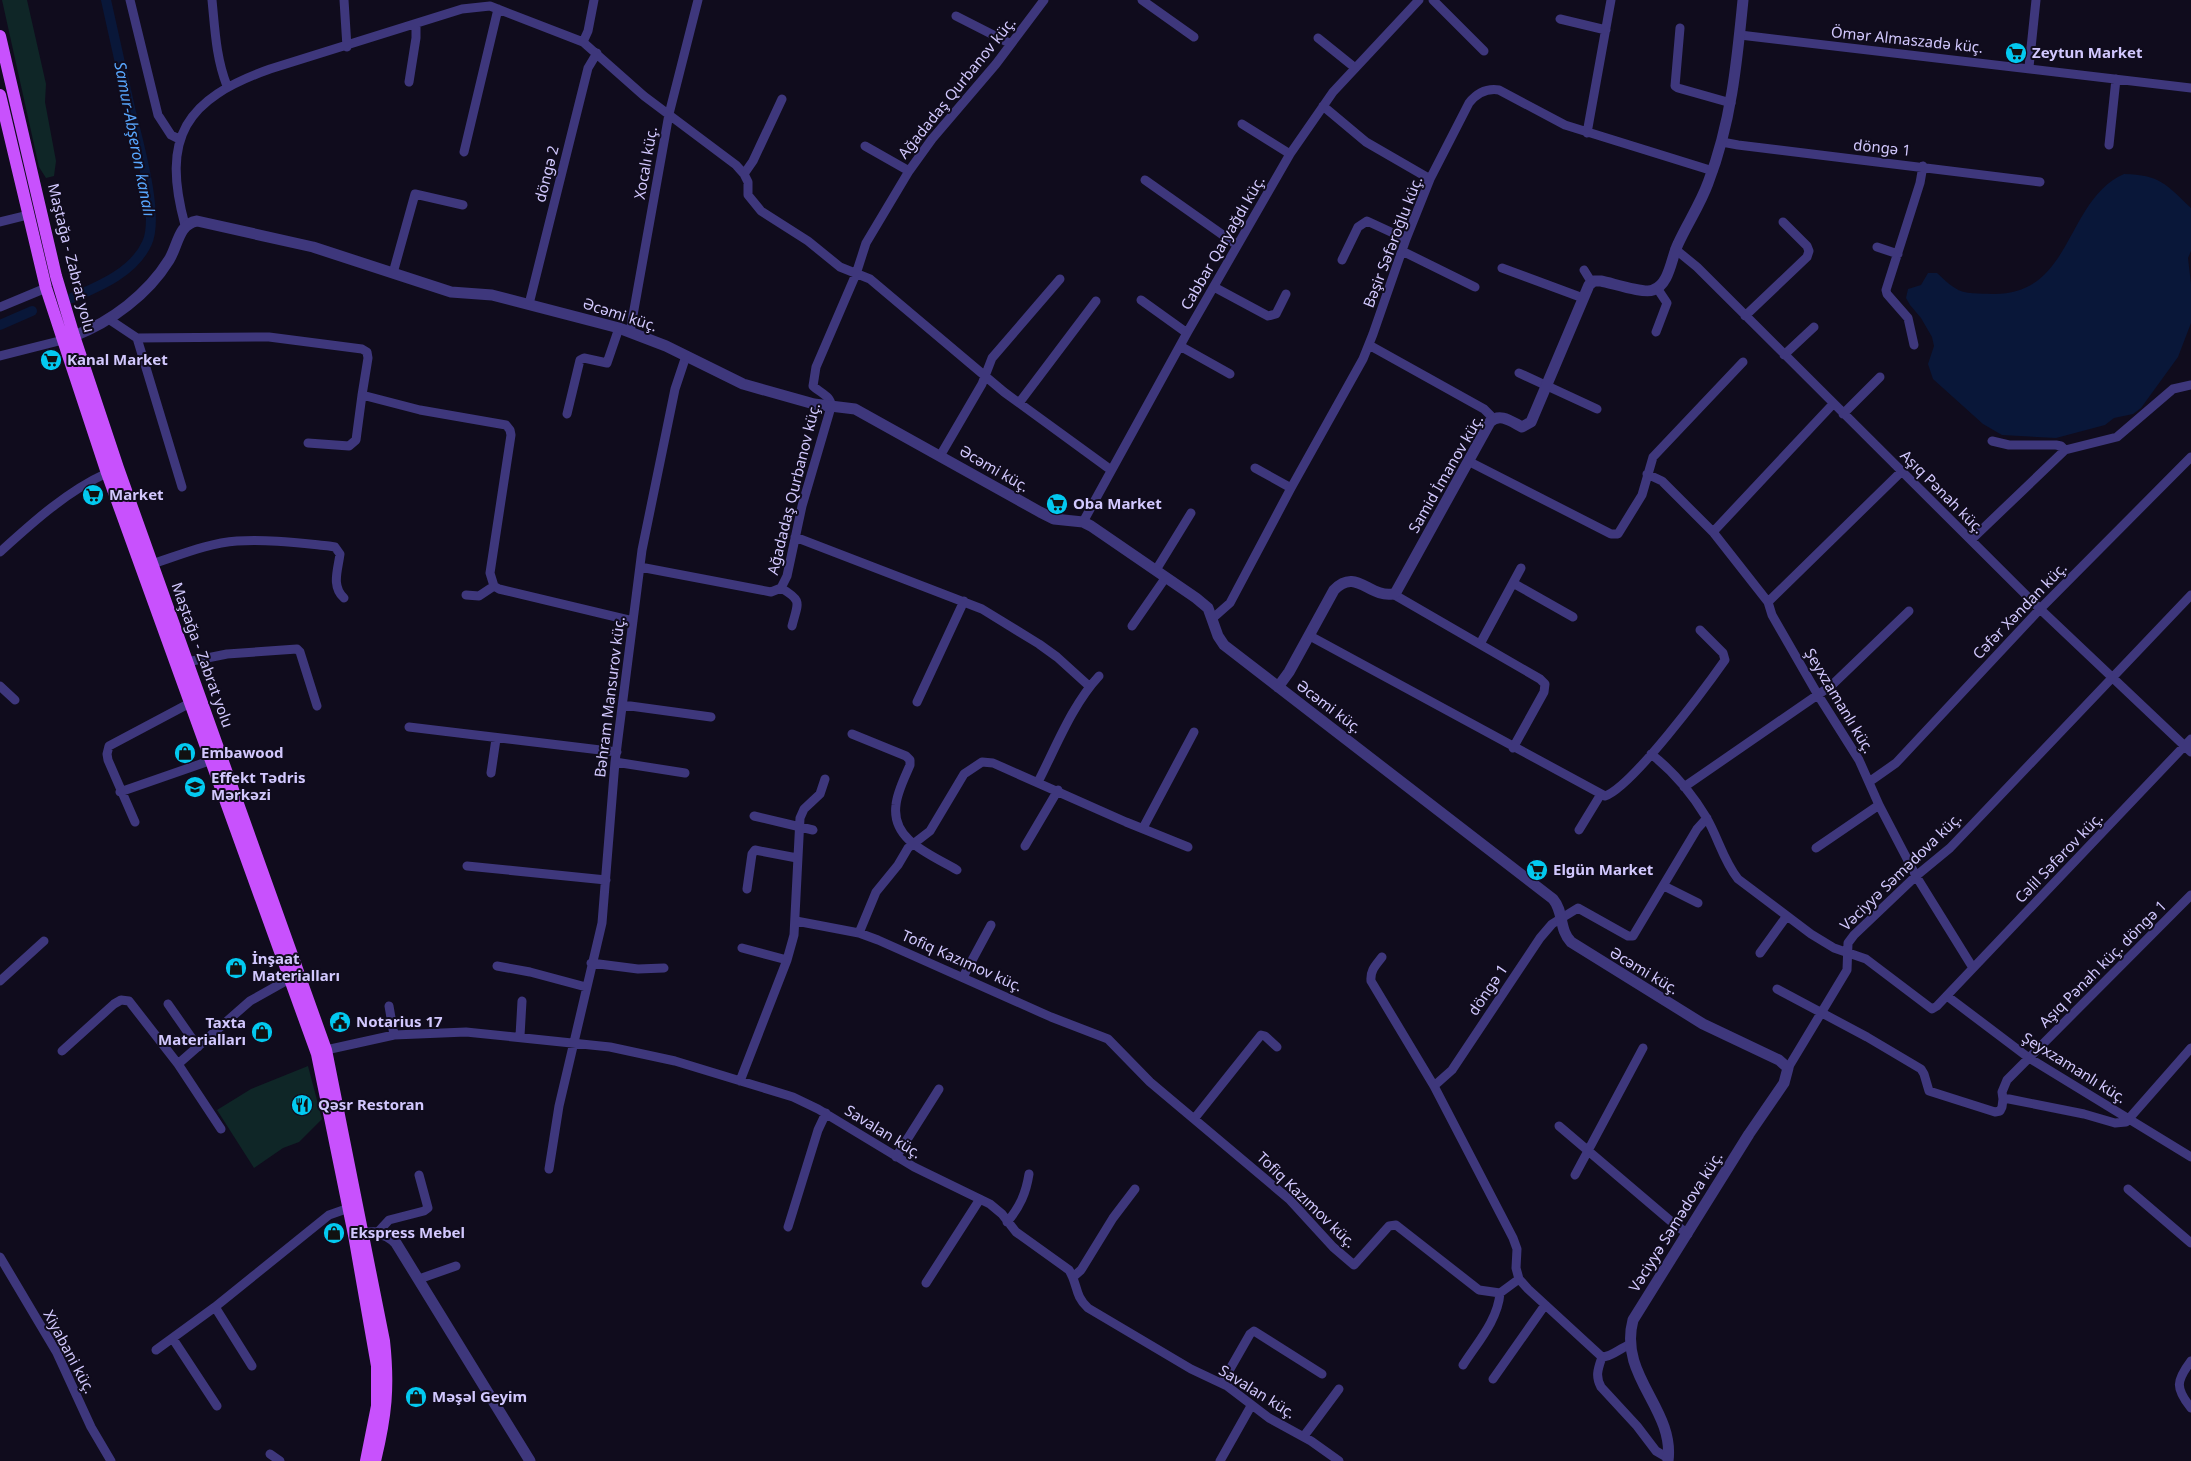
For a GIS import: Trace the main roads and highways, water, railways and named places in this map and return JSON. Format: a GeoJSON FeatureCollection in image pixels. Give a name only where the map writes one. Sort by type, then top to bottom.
{"type":"FeatureCollection","features":[{"type":"Feature","properties":{"kind":"main road","name":"Maştağa - Zabrat yolu"},"geometry":{"type":"LineString","coordinates":[[0,36],[58,284],[68,338],[290,942],[326,1050],[359,1234],[384,1341],[387,1366],[386,1407],[375,1461]]}},
{"type":"Feature","properties":{"kind":"main road"},"geometry":{"type":"LineString","coordinates":[[0,95],[46,288],[68,338],[107,473],[317,1054],[349,1208],[359,1234],[377,1366],[377,1406],[366,1461]]}},
{"type":"Feature","properties":{"kind":"water"},"geometry":{"type":"Polygon","coordinates":[[[2124,174],[2146,176],[2162,182],[2191,208],[2191,251],[2188,258],[2191,284],[2191,323],[2178,357],[2141,408],[2133,414],[2114,418],[2105,425],[2056,438],[2002,435],[1983,424],[1933,379],[1928,364],[1934,346],[1932,337],[1906,298],[1908,289],[1921,285],[1928,273],[1937,273],[1959,290],[1973,293],[1992,294],[2019,290],[2038,280],[2054,264],[2090,204],[2105,187],[2124,174]]]}},
{"type":"Feature","properties":{"kind":"waterway","name":"Samur-Abşeron kanalı"},"geometry":{"type":"LineString","coordinates":[[72,298],[105,283],[125,270],[141,253],[147,243],[150,231],[151,215],[146,177],[106,0]]}},
{"type":"Feature","properties":{"kind":"waterway","name":"Samur-Abşeron kanalı"},"geometry":{"type":"LineString","coordinates":[[0,325],[32,311]]}},
{"type":"Feature","properties":{"kind":"place","name":"Zeytun Market"},"geometry":{"type":"Point","coordinates":[2016,53]}},
{"type":"Feature","properties":{"kind":"place","name":"Kanal Market"},"geometry":{"type":"Point","coordinates":[51,360]}},
{"type":"Feature","properties":{"kind":"place","name":"Market"},"geometry":{"type":"Point","coordinates":[93,495]}},
{"type":"Feature","properties":{"kind":"place","name":"Oba Market"},"geometry":{"type":"Point","coordinates":[1057,504]}},
{"type":"Feature","properties":{"kind":"place","name":"Embawood"},"geometry":{"type":"Point","coordinates":[185,753]}},
{"type":"Feature","properties":{"kind":"place","name":"Effekt Tədris Mərkəzi"},"geometry":{"type":"Point","coordinates":[195,787]}},
{"type":"Feature","properties":{"kind":"place","name":"Elgün Market"},"geometry":{"type":"Point","coordinates":[1537,870]}},
{"type":"Feature","properties":{"kind":"place","name":"İnşaat Materialları"},"geometry":{"type":"Point","coordinates":[236,968]}},
{"type":"Feature","properties":{"kind":"place","name":"Notarius 17"},"geometry":{"type":"Point","coordinates":[340,1022]}},
{"type":"Feature","properties":{"kind":"place","name":"Taxta Materialları"},"geometry":{"type":"Point","coordinates":[262,1032]}},
{"type":"Feature","properties":{"kind":"place","name":"Qəsr Restoran"},"geometry":{"type":"Point","coordinates":[302,1105]}},
{"type":"Feature","properties":{"kind":"place","name":"Ekspress Mebel"},"geometry":{"type":"Point","coordinates":[334,1233]}},
{"type":"Feature","properties":{"kind":"place","name":"Məşəl Geyim"},"geometry":{"type":"Point","coordinates":[416,1397]}}]}
